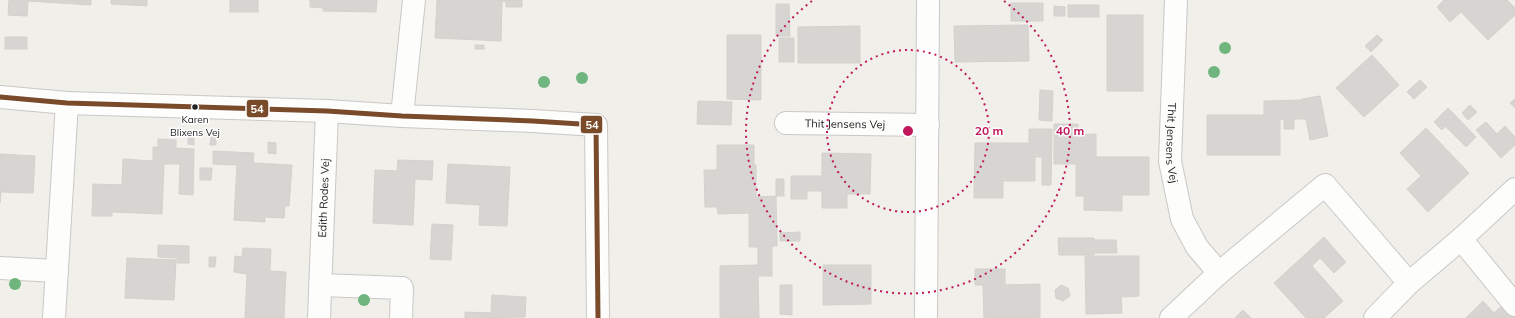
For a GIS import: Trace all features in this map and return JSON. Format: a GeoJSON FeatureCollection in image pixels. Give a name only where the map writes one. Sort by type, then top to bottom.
{"type":"FeatureCollection","features":[{"type":"Feature","properties":{"kind":"street"},"geometry":{"type":"LineString","coordinates":[[402,116],[414,0]]}},
{"type":"Feature","properties":{"kind":"street"},"geometry":{"type":"LineString","coordinates":[[926,318],[928,0]]}},
{"type":"Feature","properties":{"kind":"street","name":"Thit Jensens Vej"},"geometry":{"type":"LineString","coordinates":[[1176,0],[1170,161],[1182,219],[1197,247],[1218,273]]}},
{"type":"Feature","properties":{"kind":"street"},"geometry":{"type":"LineString","coordinates":[[0,97],[67,103],[327,111],[402,116],[596,124],[598,318]]}},
{"type":"Feature","properties":{"kind":"street"},"geometry":{"type":"LineString","coordinates":[[54,318],[67,103]]}},
{"type":"Feature","properties":{"kind":"street","name":"Edith Rodes Vej"},"geometry":{"type":"LineString","coordinates":[[320,318],[327,111]]}},
{"type":"Feature","properties":{"kind":"street","name":"Thit Jensens Vej"},"geometry":{"type":"LineString","coordinates":[[786,123],[928,125]]}},
{"type":"Feature","properties":{"kind":"street"},"geometry":{"type":"LineString","coordinates":[[1172,318],[1218,273],[1325,185],[1409,283]]}},
{"type":"Feature","properties":{"kind":"street"},"geometry":{"type":"LineString","coordinates":[[1375,318],[1409,283],[1461,239],[1515,189]]}},
{"type":"Feature","properties":{"kind":"street"},"geometry":{"type":"LineString","coordinates":[[1461,239],[1515,305]]}},
{"type":"Feature","properties":{"kind":"street"},"geometry":{"type":"LineString","coordinates":[[0,268],[57,271]]}},
{"type":"Feature","properties":{"kind":"street"},"geometry":{"type":"LineString","coordinates":[[321,285],[402,288],[401,318]]}},
{"type":"Feature","properties":{"kind":"building"},"geometry":{"type":"Polygon","coordinates":[[[9,0],[91,0],[91,5],[28,1],[27,16],[8,15],[9,0]]]}},
{"type":"Feature","properties":{"kind":"building"},"geometry":{"type":"Polygon","coordinates":[[[111,0],[147,0],[147,6],[111,4],[111,0]]]}},
{"type":"Feature","properties":{"kind":"building"},"geometry":{"type":"Polygon","coordinates":[[[230,0],[258,0],[258,12],[230,12],[230,0]]]}},
{"type":"Feature","properties":{"kind":"building"},"geometry":{"type":"Polygon","coordinates":[[[310,0],[377,0],[376,12],[323,11],[323,8],[310,7],[310,0]]]}},
{"type":"Feature","properties":{"kind":"building"},"geometry":{"type":"Polygon","coordinates":[[[437,0],[522,0],[522,7],[506,7],[506,2],[502,1],[501,41],[435,38],[437,0]]]}},
{"type":"Feature","properties":{"kind":"building"},"geometry":{"type":"Polygon","coordinates":[[[1444,0],[1507,0],[1515,8],[1515,15],[1488,40],[1461,12],[1450,22],[1437,7],[1444,0]]]}},
{"type":"Feature","properties":{"kind":"building"},"geometry":{"type":"Polygon","coordinates":[[[1011,3],[1043,3],[1043,21],[1011,21],[1011,3]]]}},
{"type":"Feature","properties":{"kind":"building"},"geometry":{"type":"Polygon","coordinates":[[[776,4],[789,4],[790,36],[776,36],[776,4]]]}},
{"type":"Feature","properties":{"kind":"building"},"geometry":{"type":"Polygon","coordinates":[[[1068,5],[1099,5],[1099,17],[1068,17],[1068,5]]]}},
{"type":"Feature","properties":{"kind":"building"},"geometry":{"type":"Polygon","coordinates":[[[1054,6],[1065,7],[1065,16],[1054,16],[1054,6]]]}},
{"type":"Feature","properties":{"kind":"building"},"geometry":{"type":"Polygon","coordinates":[[[1107,15],[1143,15],[1143,91],[1107,91],[1107,15]]]}},
{"type":"Feature","properties":{"kind":"building"},"geometry":{"type":"Polygon","coordinates":[[[1028,25],[1029,61],[955,62],[954,26],[1028,25]]]}},
{"type":"Feature","properties":{"kind":"building"},"geometry":{"type":"Polygon","coordinates":[[[860,26],[860,63],[798,63],[798,27],[860,26]]]}},
{"type":"Feature","properties":{"kind":"building"},"geometry":{"type":"Polygon","coordinates":[[[727,35],[761,35],[761,100],[727,99],[727,35]]]}},
{"type":"Feature","properties":{"kind":"building"},"geometry":{"type":"Polygon","coordinates":[[[1377,35],[1383,40],[1371,52],[1365,46],[1377,35]]]}},
{"type":"Feature","properties":{"kind":"building"},"geometry":{"type":"Polygon","coordinates":[[[5,37],[27,37],[27,49],[5,49],[5,37]]]}},
{"type":"Feature","properties":{"kind":"building"},"geometry":{"type":"Polygon","coordinates":[[[779,38],[794,38],[794,62],[779,62],[779,38]]]}},
{"type":"Feature","properties":{"kind":"building"},"geometry":{"type":"Polygon","coordinates":[[[475,45],[484,45],[484,49],[475,49],[475,45]]]}},
{"type":"Feature","properties":{"kind":"building"},"geometry":{"type":"Polygon","coordinates":[[[1372,55],[1399,85],[1364,117],[1336,88],[1372,55]]]}},
{"type":"Feature","properties":{"kind":"building"},"geometry":{"type":"Polygon","coordinates":[[[1420,80],[1427,87],[1414,99],[1407,92],[1420,80]]]}},
{"type":"Feature","properties":{"kind":"building"},"geometry":{"type":"Polygon","coordinates":[[[1040,90],[1053,91],[1052,121],[1039,120],[1040,90]]]}},
{"type":"Feature","properties":{"kind":"building"},"geometry":{"type":"Polygon","coordinates":[[[1320,96],[1328,136],[1310,140],[1306,119],[1294,119],[1294,129],[1284,129],[1284,119],[1280,119],[1280,155],[1207,155],[1207,115],[1264,115],[1264,101],[1302,100],[1320,96]]]}},
{"type":"Feature","properties":{"kind":"building"},"geometry":{"type":"Polygon","coordinates":[[[1515,99],[1515,108],[1510,103],[1515,99]]]}},
{"type":"Feature","properties":{"kind":"building"},"geometry":{"type":"Polygon","coordinates":[[[698,101],[732,102],[731,125],[697,124],[698,101]]]}},
{"type":"Feature","properties":{"kind":"building"},"geometry":{"type":"Polygon","coordinates":[[[1470,105],[1477,112],[1468,120],[1462,113],[1470,105]]]}},
{"type":"Feature","properties":{"kind":"building"},"geometry":{"type":"Polygon","coordinates":[[[1448,108],[1476,137],[1466,147],[1445,126],[1442,130],[1434,122],[1448,108]]]}},
{"type":"Feature","properties":{"kind":"building"},"geometry":{"type":"Polygon","coordinates":[[[1486,122],[1497,134],[1505,126],[1515,137],[1515,145],[1501,158],[1476,130],[1486,122]]]}},
{"type":"Feature","properties":{"kind":"building"},"geometry":{"type":"Polygon","coordinates":[[[1054,124],[1078,124],[1078,135],[1096,134],[1096,157],[1149,157],[1149,195],[1122,195],[1122,211],[1084,210],[1084,196],[1076,196],[1076,164],[1054,164],[1054,124]]]}},
{"type":"Feature","properties":{"kind":"building"},"geometry":{"type":"Polygon","coordinates":[[[1426,128],[1469,173],[1428,212],[1407,189],[1421,176],[1400,153],[1426,128]]]}},
{"type":"Feature","properties":{"kind":"building"},"geometry":{"type":"Polygon","coordinates":[[[1029,129],[1052,129],[1051,185],[1042,185],[1042,157],[1035,157],[1035,181],[1003,181],[1003,198],[974,198],[975,143],[1029,143],[1029,129]]]}},
{"type":"Feature","properties":{"kind":"building"},"geometry":{"type":"Polygon","coordinates":[[[188,133],[194,134],[194,145],[188,144],[188,133]]]}},
{"type":"Feature","properties":{"kind":"building"},"geometry":{"type":"Polygon","coordinates":[[[211,137],[216,137],[216,145],[210,145],[211,137]]]}},
{"type":"Feature","properties":{"kind":"building"},"geometry":{"type":"Polygon","coordinates":[[[158,139],[176,140],[176,148],[194,149],[193,195],[179,194],[180,164],[164,164],[162,214],[112,212],[112,216],[92,216],[93,184],[122,185],[123,159],[153,161],[153,147],[158,147],[158,139]]]}},
{"type":"Feature","properties":{"kind":"building"},"geometry":{"type":"Polygon","coordinates":[[[268,142],[276,143],[276,154],[268,153],[268,142]]]}},
{"type":"Feature","properties":{"kind":"building"},"geometry":{"type":"Polygon","coordinates":[[[717,145],[754,145],[754,165],[756,165],[756,197],[776,196],[777,246],[772,246],[772,276],[758,276],[759,318],[720,318],[720,266],[758,265],[758,247],[749,247],[749,213],[718,214],[717,207],[705,207],[704,170],[717,170],[717,145]]]}},
{"type":"Feature","properties":{"kind":"building"},"geometry":{"type":"Polygon","coordinates":[[[213,151],[254,153],[253,163],[292,165],[289,206],[285,206],[284,218],[265,217],[265,222],[234,220],[237,165],[213,164],[213,151]]]}},
{"type":"Feature","properties":{"kind":"building"},"geometry":{"type":"Polygon","coordinates":[[[822,153],[871,154],[870,194],[847,194],[847,208],[822,208],[822,191],[807,191],[807,199],[791,199],[791,176],[822,176],[822,153]]]}},
{"type":"Feature","properties":{"kind":"building"},"geometry":{"type":"Polygon","coordinates":[[[0,154],[35,156],[33,193],[1,192],[0,203],[0,154]]]}},
{"type":"Feature","properties":{"kind":"building"},"geometry":{"type":"Polygon","coordinates":[[[398,160],[433,161],[432,180],[415,179],[413,225],[373,223],[375,170],[397,171],[398,160]]]}},
{"type":"Feature","properties":{"kind":"building"},"geometry":{"type":"Polygon","coordinates":[[[448,164],[510,167],[507,226],[479,225],[480,205],[446,203],[448,164]]]}},
{"type":"Feature","properties":{"kind":"building"},"geometry":{"type":"Polygon","coordinates":[[[200,168],[212,168],[211,180],[200,180],[200,168]]]}},
{"type":"Feature","properties":{"kind":"building"},"geometry":{"type":"Polygon","coordinates":[[[776,179],[784,179],[784,196],[776,196],[776,179]]]}},
{"type":"Feature","properties":{"kind":"building"},"geometry":{"type":"Polygon","coordinates":[[[432,224],[453,225],[451,260],[430,259],[432,224]]]}},
{"type":"Feature","properties":{"kind":"building"},"geometry":{"type":"Polygon","coordinates":[[[800,232],[800,241],[780,241],[780,233],[800,232]]]}},
{"type":"Feature","properties":{"kind":"building"},"geometry":{"type":"Polygon","coordinates":[[[1324,237],[1346,262],[1334,273],[1320,258],[1312,266],[1343,301],[1324,318],[1306,318],[1274,283],[1324,237]]]}},
{"type":"Feature","properties":{"kind":"building"},"geometry":{"type":"Polygon","coordinates":[[[1058,238],[1094,238],[1094,240],[1116,240],[1117,253],[1094,253],[1094,255],[1059,255],[1058,238]]]}},
{"type":"Feature","properties":{"kind":"building"},"geometry":{"type":"Polygon","coordinates":[[[158,245],[189,246],[189,263],[177,263],[177,258],[158,257],[158,245]]]}},
{"type":"Feature","properties":{"kind":"building"},"geometry":{"type":"Polygon","coordinates":[[[243,248],[271,249],[270,271],[286,272],[284,318],[245,318],[247,274],[234,272],[235,256],[242,257],[243,248]]]}},
{"type":"Feature","properties":{"kind":"building"},"geometry":{"type":"Polygon","coordinates":[[[1085,256],[1139,256],[1139,296],[1121,297],[1122,313],[1086,314],[1085,256]]]}},
{"type":"Feature","properties":{"kind":"building"},"geometry":{"type":"Polygon","coordinates":[[[209,257],[216,257],[215,267],[209,267],[209,257]]]}},
{"type":"Feature","properties":{"kind":"building"},"geometry":{"type":"Polygon","coordinates":[[[127,258],[176,260],[174,300],[125,298],[127,258]]]}},
{"type":"Feature","properties":{"kind":"building"},"geometry":{"type":"Polygon","coordinates":[[[823,265],[871,265],[871,304],[823,305],[823,265]]]}},
{"type":"Feature","properties":{"kind":"building"},"geometry":{"type":"Polygon","coordinates":[[[975,269],[1005,269],[1005,285],[1040,284],[1040,318],[984,318],[983,285],[975,285],[975,269]]]}},
{"type":"Feature","properties":{"kind":"building"},"geometry":{"type":"Polygon","coordinates":[[[780,285],[792,285],[792,315],[780,314],[780,285]]]}},
{"type":"Feature","properties":{"kind":"building"},"geometry":{"type":"Polygon","coordinates":[[[1061,285],[1068,288],[1070,296],[1063,301],[1056,298],[1055,290],[1061,285]]]}},
{"type":"Feature","properties":{"kind":"building"},"geometry":{"type":"Polygon","coordinates":[[[492,295],[526,297],[525,317],[465,318],[465,312],[491,313],[492,295]]]}},
{"type":"Feature","properties":{"kind":"building"},"geometry":{"type":"Polygon","coordinates":[[[1483,301],[1494,313],[1504,304],[1515,316],[1515,318],[1466,318],[1483,301]]]}},
{"type":"Feature","properties":{"kind":"building"},"geometry":{"type":"Polygon","coordinates":[[[1243,310],[1251,318],[1235,318],[1243,310]]]}},
{"type":"Feature","properties":{"kind":"transit line","name":"54"},"geometry":{"type":"LineString","coordinates":[[0,97],[67,103],[327,111],[596,125],[598,318]]}},
{"type":"Feature","properties":{"kind":"place","name":"Karen Blixens Vej"},"geometry":{"type":"Point","coordinates":[195,107]}}]}
